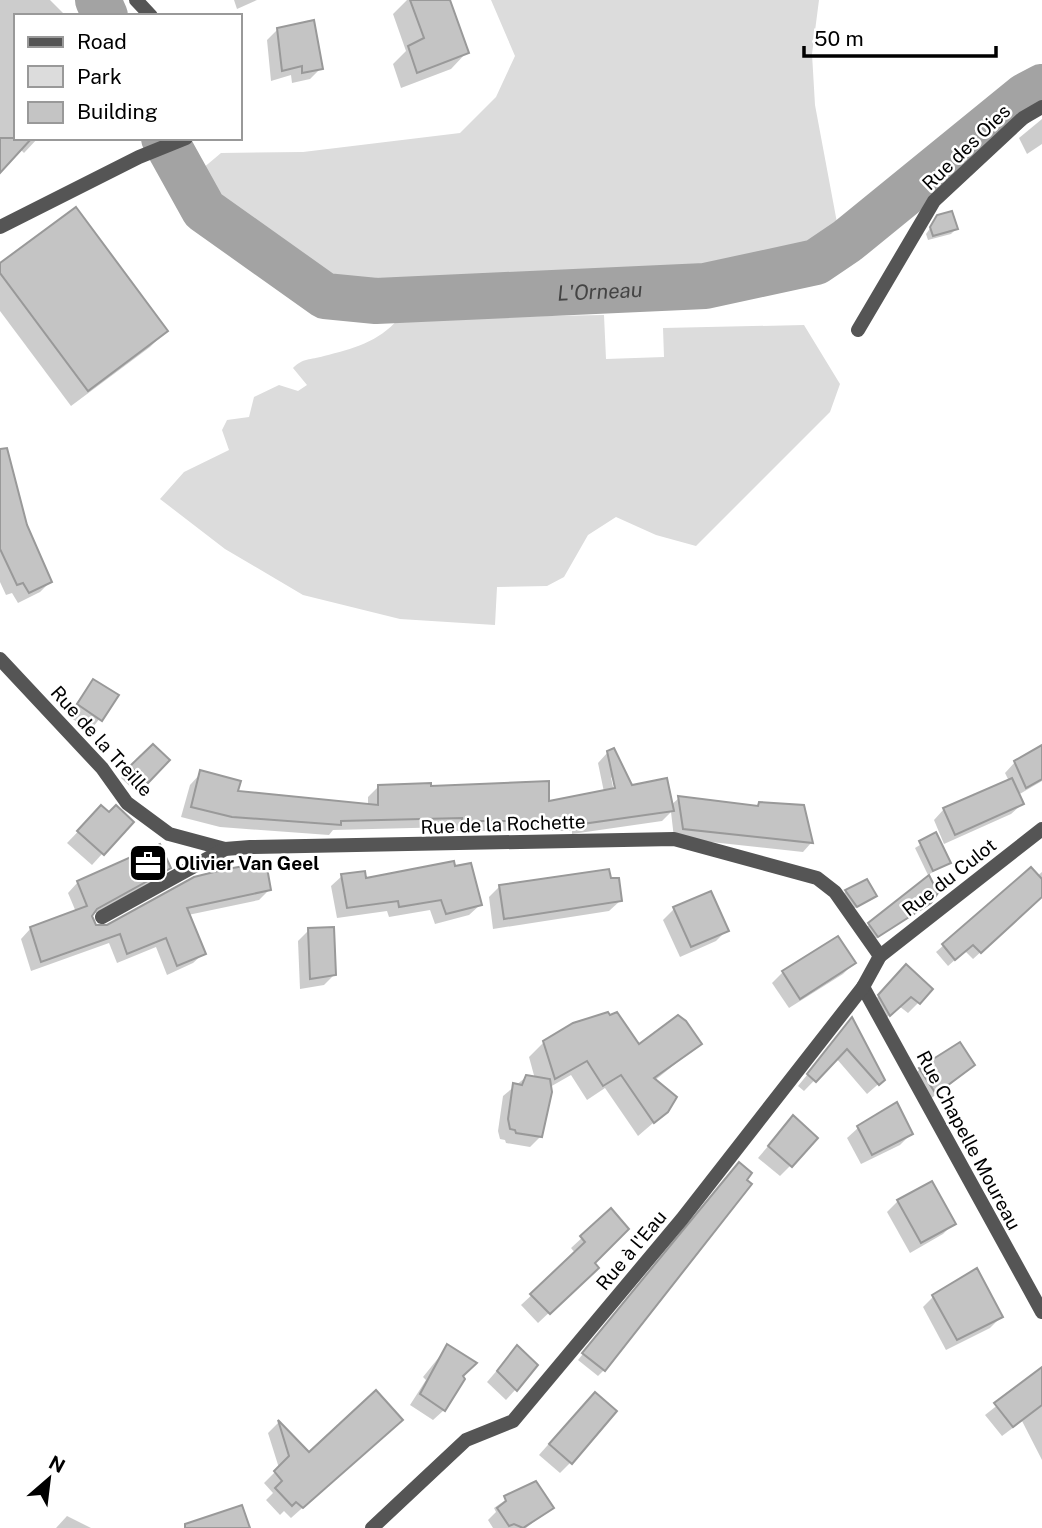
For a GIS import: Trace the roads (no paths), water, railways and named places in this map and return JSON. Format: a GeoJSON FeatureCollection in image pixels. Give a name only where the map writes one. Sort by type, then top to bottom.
{"type":"FeatureCollection","features":[{"type":"Feature","properties":{"kind":"street"},"geometry":{"type":"LineString","coordinates":[[136,0],[149,14]]}},
{"type":"Feature","properties":{"kind":"street","name":"Rue des Oies"},"geometry":{"type":"LineString","coordinates":[[858,330],[934,201],[1023,118],[1042,107]]}},
{"type":"Feature","properties":{"kind":"street"},"geometry":{"type":"LineString","coordinates":[[0,227],[139,157],[182,140]]}},
{"type":"Feature","properties":{"kind":"street","name":"Rue de la Treille"},"geometry":{"type":"LineString","coordinates":[[0,659],[102,768],[127,803],[169,834],[225,849]]}},
{"type":"Feature","properties":{"kind":"street","name":"Rue du Culot"},"geometry":{"type":"LineString","coordinates":[[880,956],[1042,829]]}},
{"type":"Feature","properties":{"kind":"street","name":"Rue de la Rochette"},"geometry":{"type":"LineString","coordinates":[[102,917],[225,849],[674,839],[817,878],[835,892],[880,956]]}},
{"type":"Feature","properties":{"kind":"street","name":"Rue à l'Eau"},"geometry":{"type":"LineString","coordinates":[[372,1528],[466,1440],[513,1421],[682,1219],[863,987],[880,956]]}},
{"type":"Feature","properties":{"kind":"street","name":"Rue Chapelle Moureau"},"geometry":{"type":"LineString","coordinates":[[863,987],[1042,1312]]}},
{"type":"Feature","properties":{"kind":"waterway","name":"L'Orneau"},"geometry":{"type":"LineString","coordinates":[[98,0],[104,14]]}},
{"type":"Feature","properties":{"kind":"waterway","name":"L'Orneau"},"geometry":{"type":"LineString","coordinates":[[165,140],[204,210],[325,296],[376,301],[705,286],[816,262],[847,241],[1025,96],[1042,87]]}},
{"type":"Feature","properties":{"kind":"place","name":"Olivier Van Geel"},"geometry":{"type":"Point","coordinates":[148,863]}}]}
